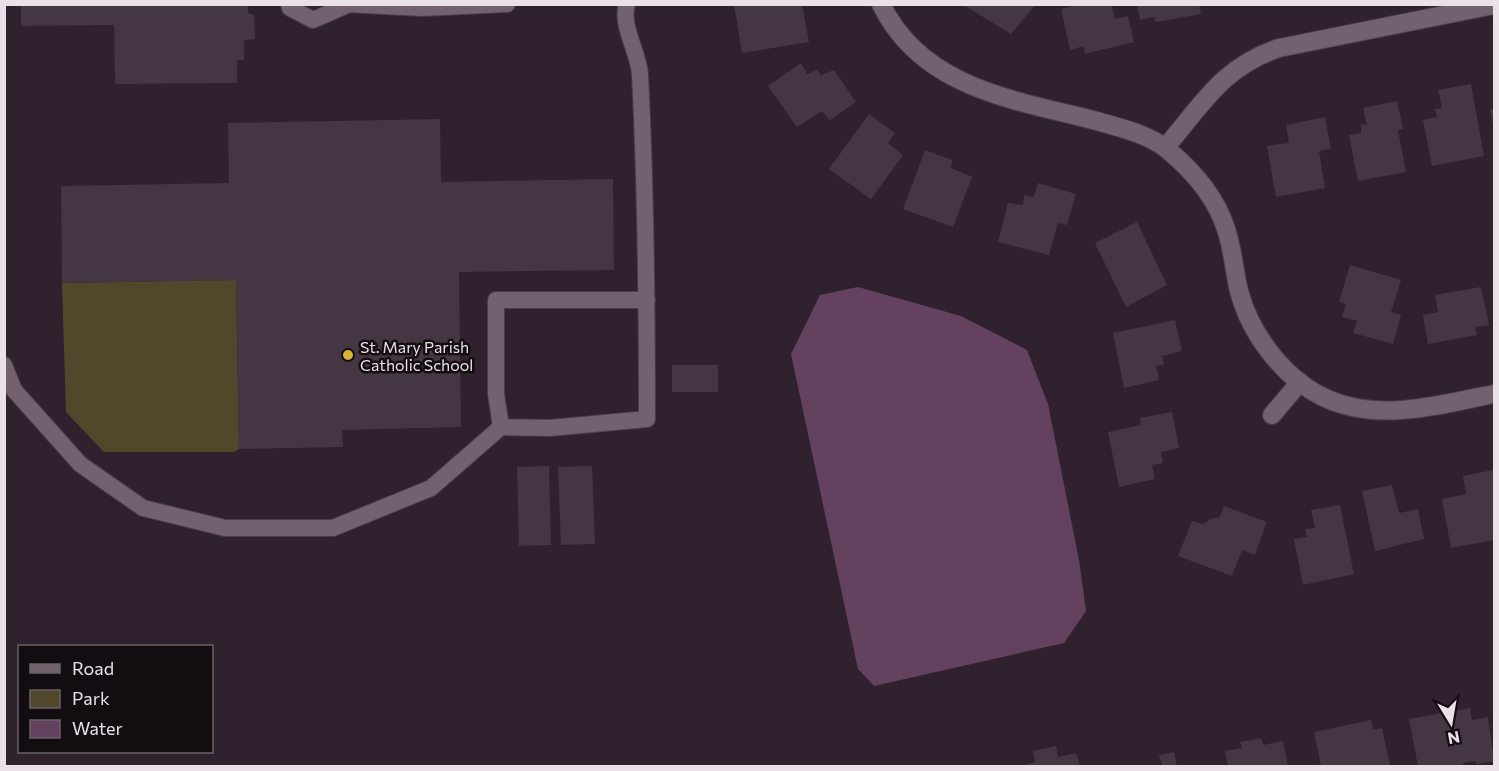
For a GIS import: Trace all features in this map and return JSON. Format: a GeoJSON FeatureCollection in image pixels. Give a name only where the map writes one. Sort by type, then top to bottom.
{"type":"FeatureCollection","features":[{"type":"Feature","properties":{"kind":"street"},"geometry":{"type":"LineString","coordinates":[[881,4],[902,36],[957,81],[994,95],[1130,131],[1165,148],[1190,170],[1212,198],[1227,230],[1240,293],[1250,321],[1280,364],[1300,382],[1321,396],[1350,407],[1376,411],[1408,411],[1494,394]]}},
{"type":"Feature","properties":{"kind":"street"},"geometry":{"type":"LineString","coordinates":[[1165,148],[1197,107],[1224,78],[1255,55],[1279,48],[1494,6]]}},
{"type":"Feature","properties":{"kind":"street"},"geometry":{"type":"LineString","coordinates":[[1272,415],[1300,382]]}},
{"type":"Feature","properties":{"kind":"lane"},"geometry":{"type":"LineString","coordinates":[[289,4],[290,8],[313,20],[345,5],[422,8],[507,4]]}},
{"type":"Feature","properties":{"kind":"lane"},"geometry":{"type":"LineString","coordinates":[[4,364],[14,390],[80,464],[143,508],[225,528],[333,528],[431,488],[501,428],[550,428],[646,419],[646,194],[639,65],[624,14],[627,4]]}},
{"type":"Feature","properties":{"kind":"lane"},"geometry":{"type":"LineString","coordinates":[[501,428],[496,394],[496,300],[646,300]]}},
{"type":"Feature","properties":{"kind":"green space"},"geometry":{"type":"Polygon","coordinates":[[[236,280],[239,449],[234,452],[104,452],[66,412],[62,283],[236,280]]]}},
{"type":"Feature","properties":{"kind":"water"},"geometry":{"type":"Polygon","coordinates":[[[858,287],[961,316],[1027,350],[1048,404],[1079,560],[1086,611],[1064,643],[874,686],[858,669],[791,354],[820,295],[858,287]]]}},
{"type":"Feature","properties":{"kind":"building"},"geometry":{"type":"Polygon","coordinates":[[[21,4],[248,4],[248,13],[254,15],[255,39],[244,40],[244,60],[237,60],[237,83],[115,84],[114,25],[21,26],[21,4]]]}},
{"type":"Feature","properties":{"kind":"building"},"geometry":{"type":"Polygon","coordinates":[[[734,4],[802,4],[809,42],[742,53],[734,4]]]}},
{"type":"Feature","properties":{"kind":"building"},"geometry":{"type":"Polygon","coordinates":[[[962,4],[1036,4],[1011,34],[962,4]]]}},
{"type":"Feature","properties":{"kind":"building"},"geometry":{"type":"Polygon","coordinates":[[[1082,4],[1111,4],[1115,19],[1128,16],[1134,42],[1085,54],[1084,46],[1070,50],[1061,9],[1082,4]]]}},
{"type":"Feature","properties":{"kind":"building"},"geometry":{"type":"Polygon","coordinates":[[[1137,4],[1199,4],[1201,14],[1156,22],[1154,17],[1140,20],[1137,4]]]}},
{"type":"Feature","properties":{"kind":"building"},"geometry":{"type":"Polygon","coordinates":[[[801,63],[807,74],[817,70],[821,75],[834,70],[856,102],[830,120],[822,111],[797,127],[768,86],[801,63]]]}},
{"type":"Feature","properties":{"kind":"building"},"geometry":{"type":"Polygon","coordinates":[[[1471,84],[1484,156],[1432,166],[1423,120],[1437,117],[1435,109],[1442,108],[1438,90],[1471,84]]]}},
{"type":"Feature","properties":{"kind":"building"},"geometry":{"type":"Polygon","coordinates":[[[1397,101],[1403,129],[1398,130],[1406,172],[1358,181],[1349,135],[1361,133],[1361,124],[1367,125],[1363,108],[1397,101]]]}},
{"type":"Feature","properties":{"kind":"building"},"geometry":{"type":"Polygon","coordinates":[[[1490,109],[1494,109],[1494,125],[1493,125],[1490,109]]]}},
{"type":"Feature","properties":{"kind":"building"},"geometry":{"type":"Polygon","coordinates":[[[869,114],[895,133],[888,143],[903,155],[871,199],[829,169],[869,114]]]}},
{"type":"Feature","properties":{"kind":"building"},"geometry":{"type":"Polygon","coordinates":[[[1325,117],[1331,149],[1319,151],[1325,188],[1276,197],[1267,146],[1289,143],[1286,125],[1325,117]]]}},
{"type":"Feature","properties":{"kind":"building","name":"St. Mary Parish Catholic School"},"geometry":{"type":"Polygon","coordinates":[[[440,119],[441,182],[613,179],[614,270],[459,272],[461,427],[342,430],[343,447],[239,449],[236,280],[62,283],[61,186],[229,183],[228,123],[440,119]]]}},
{"type":"Feature","properties":{"kind":"building"},"geometry":{"type":"Polygon","coordinates":[[[925,150],[952,160],[951,168],[972,177],[953,227],[903,209],[925,150]]]}},
{"type":"Feature","properties":{"kind":"building"},"geometry":{"type":"Polygon","coordinates":[[[1038,183],[1076,194],[1067,225],[1058,223],[1049,255],[998,242],[1008,203],[1023,205],[1024,195],[1034,197],[1038,183]]]}},
{"type":"Feature","properties":{"kind":"building"},"geometry":{"type":"Polygon","coordinates":[[[1137,222],[1167,285],[1126,307],[1095,243],[1137,222]]]}},
{"type":"Feature","properties":{"kind":"building"},"geometry":{"type":"Polygon","coordinates":[[[1350,265],[1401,280],[1391,312],[1401,315],[1393,344],[1353,333],[1357,321],[1342,317],[1346,304],[1339,302],[1350,265]]]}},
{"type":"Feature","properties":{"kind":"building"},"geometry":{"type":"Polygon","coordinates":[[[1481,287],[1489,325],[1475,327],[1477,335],[1428,344],[1423,315],[1438,312],[1435,295],[1481,287]]]}},
{"type":"Feature","properties":{"kind":"building"},"geometry":{"type":"Polygon","coordinates":[[[1175,320],[1182,351],[1162,356],[1164,364],[1156,366],[1159,380],[1124,388],[1113,333],[1175,320]]]}},
{"type":"Feature","properties":{"kind":"building"},"geometry":{"type":"Polygon","coordinates":[[[672,365],[718,365],[718,392],[672,392],[672,365]]]}},
{"type":"Feature","properties":{"kind":"building"},"geometry":{"type":"Polygon","coordinates":[[[1172,412],[1179,448],[1161,452],[1163,463],[1152,465],[1155,479],[1119,487],[1108,432],[1141,425],[1140,418],[1172,412]]]}},
{"type":"Feature","properties":{"kind":"building"},"geometry":{"type":"Polygon","coordinates":[[[549,466],[551,545],[519,546],[517,467],[549,466]]]}},
{"type":"Feature","properties":{"kind":"building"},"geometry":{"type":"Polygon","coordinates":[[[592,466],[595,544],[561,545],[558,467],[592,466]]]}},
{"type":"Feature","properties":{"kind":"building"},"geometry":{"type":"Polygon","coordinates":[[[1493,470],[1494,540],[1451,548],[1442,499],[1466,494],[1463,476],[1493,470]]]}},
{"type":"Feature","properties":{"kind":"building"},"geometry":{"type":"Polygon","coordinates":[[[1392,485],[1399,513],[1418,509],[1424,539],[1375,551],[1362,491],[1392,485]]]}},
{"type":"Feature","properties":{"kind":"building"},"geometry":{"type":"Polygon","coordinates":[[[1340,505],[1354,574],[1303,585],[1294,539],[1307,537],[1305,529],[1315,528],[1311,510],[1340,505]]]}},
{"type":"Feature","properties":{"kind":"building"},"geometry":{"type":"Polygon","coordinates":[[[1224,506],[1267,522],[1255,555],[1242,550],[1232,576],[1178,556],[1192,521],[1203,524],[1213,518],[1219,518],[1224,506]]]}},
{"type":"Feature","properties":{"kind":"building"},"geometry":{"type":"Polygon","coordinates":[[[1470,708],[1472,720],[1488,717],[1494,761],[1477,764],[1475,761],[1463,763],[1464,766],[1418,766],[1409,719],[1470,708]]]}},
{"type":"Feature","properties":{"kind":"building"},"geometry":{"type":"Polygon","coordinates":[[[1371,720],[1373,730],[1382,728],[1390,766],[1321,766],[1314,732],[1371,720]]]}},
{"type":"Feature","properties":{"kind":"building"},"geometry":{"type":"Polygon","coordinates":[[[1261,738],[1263,745],[1283,741],[1288,766],[1228,766],[1225,751],[1242,748],[1240,742],[1261,738]]]}},
{"type":"Feature","properties":{"kind":"building"},"geometry":{"type":"Polygon","coordinates":[[[1056,746],[1058,757],[1076,753],[1080,766],[1020,766],[1035,762],[1033,751],[1056,746]]]}},
{"type":"Feature","properties":{"kind":"building"},"geometry":{"type":"Polygon","coordinates":[[[1174,752],[1177,766],[1162,766],[1159,755],[1174,752]]]}},
{"type":"Feature","properties":{"kind":"place","name":"St. Mary Parish Catholic School"},"geometry":{"type":"Point","coordinates":[348,355]}}]}
